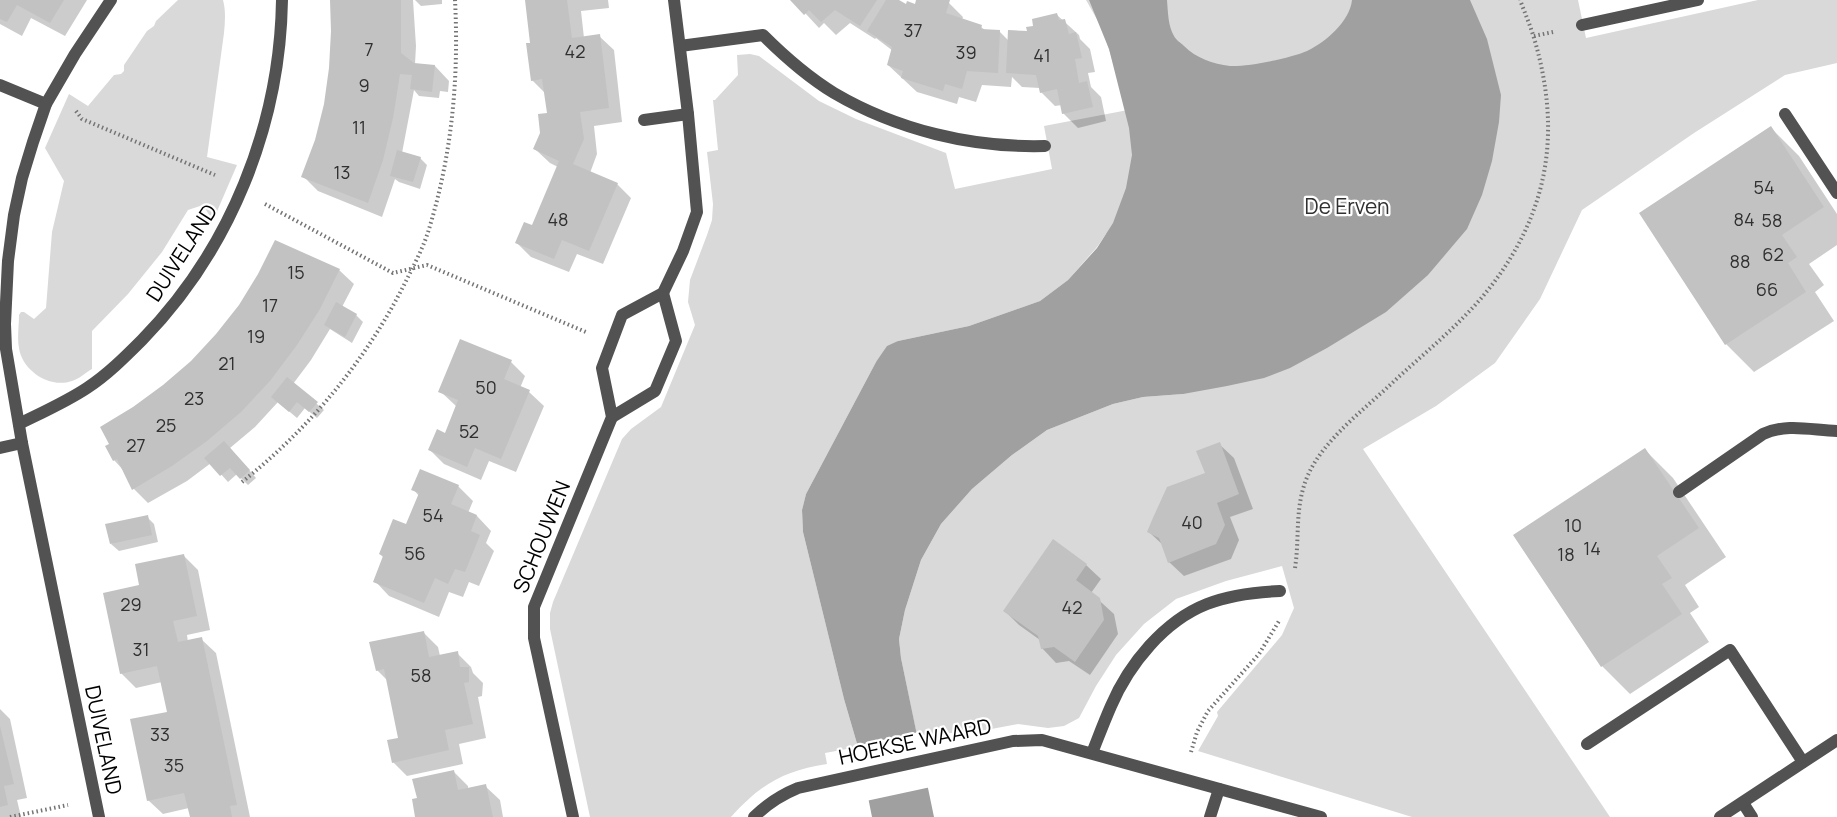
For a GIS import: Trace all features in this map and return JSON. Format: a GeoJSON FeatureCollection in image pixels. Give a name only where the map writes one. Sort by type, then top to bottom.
{"type":"FeatureCollection","features":[{"type":"Feature","properties":{"kind":"street","name":"DUIVELAND"},"geometry":{"type":"LineString","coordinates":[[99,817],[22,443],[6,349],[5,296],[14,215],[22,178],[46,104],[80,46],[111,0]]}},
{"type":"Feature","properties":{"kind":"street","name":"DUIVELAND"},"geometry":{"type":"LineString","coordinates":[[19,424],[88,388],[122,359],[159,322],[208,256],[234,207],[251,168],[261,137],[277,70],[282,31],[282,0]]}},
{"type":"Feature","properties":{"kind":"street"},"geometry":{"type":"LineString","coordinates":[[663,293],[675,342],[655,391],[612,417],[602,368],[622,315],[663,293],[683,251],[697,212],[674,0]]}},
{"type":"Feature","properties":{"kind":"street"},"geometry":{"type":"LineString","coordinates":[[1582,25],[1698,0]]}},
{"type":"Feature","properties":{"kind":"street"},"geometry":{"type":"LineString","coordinates":[[680,46],[763,35],[795,64],[832,92],[876,114],[947,136],[1000,146],[1045,146]]}},
{"type":"Feature","properties":{"kind":"street"},"geometry":{"type":"LineString","coordinates":[[0,85],[46,104]]}},
{"type":"Feature","properties":{"kind":"street"},"geometry":{"type":"LineString","coordinates":[[644,120],[688,114]]}},
{"type":"Feature","properties":{"kind":"street"},"geometry":{"type":"LineString","coordinates":[[1785,114],[1837,193]]}},
{"type":"Feature","properties":{"kind":"street","name":"SCHOUWEN"},"geometry":{"type":"LineString","coordinates":[[573,817],[534,638],[534,607],[612,417]]}},
{"type":"Feature","properties":{"kind":"street"},"geometry":{"type":"LineString","coordinates":[[1679,492],[1763,434],[1780,428],[1837,431]]}},
{"type":"Feature","properties":{"kind":"street"},"geometry":{"type":"LineString","coordinates":[[0,448],[22,443]]}},
{"type":"Feature","properties":{"kind":"street"},"geometry":{"type":"LineString","coordinates":[[1092,753],[1111,706],[1127,676],[1144,653],[1167,629],[1207,604],[1253,593],[1280,591]]}},
{"type":"Feature","properties":{"kind":"street"},"geometry":{"type":"LineString","coordinates":[[1587,744],[1730,650],[1803,762]]}},
{"type":"Feature","properties":{"kind":"street","name":"HOEKSE WAARD"},"geometry":{"type":"LineString","coordinates":[[754,817],[786,792],[831,780],[1013,741],[1042,740],[1322,817]]}},
{"type":"Feature","properties":{"kind":"street"},"geometry":{"type":"LineString","coordinates":[[1720,817],[1837,740]]}},
{"type":"Feature","properties":{"kind":"street"},"geometry":{"type":"LineString","coordinates":[[1210,817],[1219,789]]}},
{"type":"Feature","properties":{"kind":"street"},"geometry":{"type":"LineString","coordinates":[[1743,803],[1752,817]]}},
{"type":"Feature","properties":{"kind":"path"},"geometry":{"type":"LineString","coordinates":[[242,482],[290,440],[338,387],[377,334],[413,268],[429,231],[451,128],[457,33],[455,0]]}},
{"type":"Feature","properties":{"kind":"path"},"geometry":{"type":"LineString","coordinates":[[1294,574],[1297,516],[1308,475],[1319,456],[1349,424],[1450,330],[1488,290],[1515,249],[1537,202],[1544,178],[1547,154],[1548,106],[1538,53],[1520,0]]}},
{"type":"Feature","properties":{"kind":"path"},"geometry":{"type":"LineString","coordinates":[[82,119],[215,175]]}},
{"type":"Feature","properties":{"kind":"path"},"geometry":{"type":"LineString","coordinates":[[261,202],[393,273],[427,265],[592,335]]}},
{"type":"Feature","properties":{"kind":"path"},"geometry":{"type":"LineString","coordinates":[[1190,755],[1197,732],[1208,711],[1259,654],[1282,616]]}},
{"type":"Feature","properties":{"kind":"path"},"geometry":{"type":"LineString","coordinates":[[10,817],[53,808]]}},
{"type":"Feature","properties":{"kind":"green space"},"geometry":{"type":"Polygon","coordinates":[[[178,0],[223,0],[224,33],[207,157],[237,165],[215,216],[211,218],[203,205],[188,210],[162,252],[128,294],[92,331],[92,369],[72,381],[63,383],[46,380],[25,364],[19,348],[18,336],[21,312],[34,319],[46,308],[52,232],[64,181],[45,148],[69,94],[88,106],[114,75],[124,71],[124,65],[147,31],[178,0]]]}},
{"type":"Feature","properties":{"kind":"green space","name":"De Erven"},"geometry":{"type":"Polygon","coordinates":[[[1086,0],[1578,0],[1586,38],[1758,0],[1837,0],[1837,63],[1785,75],[1694,133],[1582,210],[1540,299],[1495,363],[1436,406],[1363,449],[1610,817],[1412,817],[1198,751],[1218,716],[1217,712],[1282,635],[1294,608],[1282,566],[1226,581],[1176,599],[1144,624],[1116,655],[1079,718],[1064,726],[1048,728],[1018,724],[986,730],[917,736],[899,639],[905,610],[921,560],[941,524],[972,489],[1012,455],[1047,430],[1113,404],[1143,397],[1183,394],[1106,234],[1068,280],[1040,301],[969,326],[898,341],[876,362],[806,494],[802,510],[803,532],[858,747],[825,753],[827,764],[785,775],[774,781],[752,796],[731,817],[590,817],[550,629],[550,613],[622,439],[631,429],[661,407],[695,325],[688,302],[690,280],[712,220],[713,204],[707,152],[718,150],[713,100],[738,75],[737,55],[759,56],[819,101],[856,119],[946,153],[955,189],[1052,169],[1044,126],[1128,110],[1103,30],[1086,0]]]}},
{"type":"Feature","properties":{"kind":"shaded area"},"geometry":{"type":"Polygon","coordinates":[[[1089,0],[1167,0],[1169,23],[1176,39],[1199,57],[1230,66],[1280,59],[1307,51],[1336,30],[1347,16],[1352,0],[1470,0],[1487,39],[1501,95],[1492,161],[1482,195],[1467,229],[1428,275],[1386,312],[1327,348],[1290,368],[1264,378],[1183,394],[1143,397],[1113,404],[1047,430],[1012,455],[972,489],[941,524],[921,560],[905,610],[899,639],[934,817],[872,817],[858,747],[803,532],[802,510],[806,494],[876,362],[887,346],[898,341],[969,326],[1040,301],[1068,280],[1097,248],[1113,223],[1126,188],[1132,155],[1129,128],[1109,49],[1089,0]]]}},
{"type":"Feature","properties":{"kind":"pier"},"geometry":{"type":"Polygon","coordinates":[[[919,732],[931,787],[866,801],[855,746],[919,732]]]}},
{"type":"Feature","properties":{"kind":"building"},"geometry":{"type":"Polygon","coordinates":[[[0,0],[64,0],[50,23],[17,5],[7,22],[0,19],[0,0]]]}},
{"type":"Feature","properties":{"kind":"building"},"geometry":{"type":"Polygon","coordinates":[[[330,0],[401,0],[401,53],[414,63],[435,65],[432,92],[410,89],[412,75],[400,74],[383,160],[368,203],[301,177],[315,140],[324,104],[329,68],[330,0]]]}},
{"type":"Feature","properties":{"kind":"building"},"geometry":{"type":"Polygon","coordinates":[[[525,0],[567,0],[572,38],[600,34],[609,108],[580,112],[584,139],[573,164],[618,183],[589,251],[562,240],[554,259],[515,243],[524,222],[532,225],[559,161],[533,149],[540,133],[538,114],[547,113],[542,79],[531,81],[526,43],[530,43],[525,0]]]}},
{"type":"Feature","properties":{"kind":"building"},"geometry":{"type":"Polygon","coordinates":[[[790,0],[877,0],[860,26],[835,10],[821,22],[809,10],[804,15],[790,0]]]}},
{"type":"Feature","properties":{"kind":"building"},"geometry":{"type":"Polygon","coordinates":[[[886,0],[899,0],[906,4],[907,1],[915,4],[916,0],[950,0],[946,13],[982,25],[981,29],[1000,30],[998,73],[967,71],[962,89],[945,84],[943,91],[901,78],[903,71],[887,65],[892,47],[867,31],[886,0]]]}},
{"type":"Feature","properties":{"kind":"building"},"geometry":{"type":"Polygon","coordinates":[[[1057,13],[1059,20],[1065,19],[1069,34],[1076,32],[1082,58],[1075,59],[1079,83],[1087,81],[1093,107],[1062,114],[1057,89],[1040,93],[1036,75],[1006,73],[1008,30],[1027,31],[1026,27],[1033,26],[1032,19],[1057,13]]]}},
{"type":"Feature","properties":{"kind":"building"},"geometry":{"type":"Polygon","coordinates":[[[1771,126],[1824,207],[1782,235],[1797,257],[1788,263],[1806,292],[1725,345],[1639,213],[1771,126]]]}},
{"type":"Feature","properties":{"kind":"building"},"geometry":{"type":"Polygon","coordinates":[[[397,150],[421,157],[413,182],[390,176],[397,150]]]}},
{"type":"Feature","properties":{"kind":"building"},"geometry":{"type":"Polygon","coordinates":[[[275,240],[340,269],[320,309],[270,381],[241,412],[207,441],[132,490],[117,459],[113,461],[105,446],[109,444],[100,427],[133,407],[191,361],[239,305],[275,240]]]}},
{"type":"Feature","properties":{"kind":"building"},"geometry":{"type":"Polygon","coordinates":[[[336,302],[357,314],[345,337],[324,325],[336,302]]]}},
{"type":"Feature","properties":{"kind":"building"},"geometry":{"type":"Polygon","coordinates":[[[460,339],[512,360],[504,379],[530,390],[501,459],[475,448],[467,467],[428,450],[437,429],[445,433],[458,400],[438,392],[460,339]]]}},
{"type":"Feature","properties":{"kind":"building"},"geometry":{"type":"Polygon","coordinates":[[[287,377],[318,402],[309,412],[297,402],[289,412],[271,397],[287,377]]]}},
{"type":"Feature","properties":{"kind":"building"},"geometry":{"type":"Polygon","coordinates":[[[224,441],[250,470],[240,479],[230,468],[220,476],[204,458],[224,441]]]}},
{"type":"Feature","properties":{"kind":"building"},"geometry":{"type":"Polygon","coordinates":[[[1220,442],[1239,494],[1217,503],[1225,525],[1216,544],[1168,563],[1159,538],[1147,532],[1152,520],[1167,487],[1205,473],[1196,451],[1220,442]]]}},
{"type":"Feature","properties":{"kind":"building"},"geometry":{"type":"Polygon","coordinates":[[[1645,448],[1699,528],[1657,556],[1672,578],[1662,584],[1682,614],[1601,667],[1513,535],[1645,448]]]}},
{"type":"Feature","properties":{"kind":"building"},"geometry":{"type":"Polygon","coordinates":[[[420,469],[459,485],[451,504],[477,515],[471,531],[480,535],[465,572],[455,569],[448,584],[435,578],[424,603],[373,582],[383,556],[379,554],[393,519],[406,524],[419,493],[411,490],[420,469]]]}},
{"type":"Feature","properties":{"kind":"building"},"geometry":{"type":"Polygon","coordinates":[[[148,515],[152,535],[110,544],[105,524],[148,515]]]}},
{"type":"Feature","properties":{"kind":"building"},"geometry":{"type":"Polygon","coordinates":[[[1053,539],[1087,564],[1076,580],[1100,598],[1104,620],[1075,662],[1054,647],[1041,649],[1038,636],[1003,611],[1053,539]]]}},
{"type":"Feature","properties":{"kind":"building"},"geometry":{"type":"Polygon","coordinates":[[[184,554],[197,616],[173,621],[178,642],[202,637],[237,805],[230,806],[232,817],[190,817],[184,793],[147,801],[130,719],[167,712],[157,666],[120,674],[103,593],[139,585],[135,564],[184,554]]]}},
{"type":"Feature","properties":{"kind":"building"},"geometry":{"type":"Polygon","coordinates":[[[424,631],[429,657],[458,651],[460,667],[469,667],[469,682],[464,683],[473,724],[445,730],[449,750],[392,763],[387,740],[398,738],[384,669],[376,671],[369,642],[424,631]]]}},
{"type":"Feature","properties":{"kind":"building"},"geometry":{"type":"Polygon","coordinates":[[[0,726],[14,784],[4,786],[8,805],[0,807],[0,726]]]}},
{"type":"Feature","properties":{"kind":"building"},"geometry":{"type":"Polygon","coordinates":[[[454,770],[458,790],[486,784],[493,817],[415,817],[412,799],[417,798],[412,779],[454,770]]]}}]}
